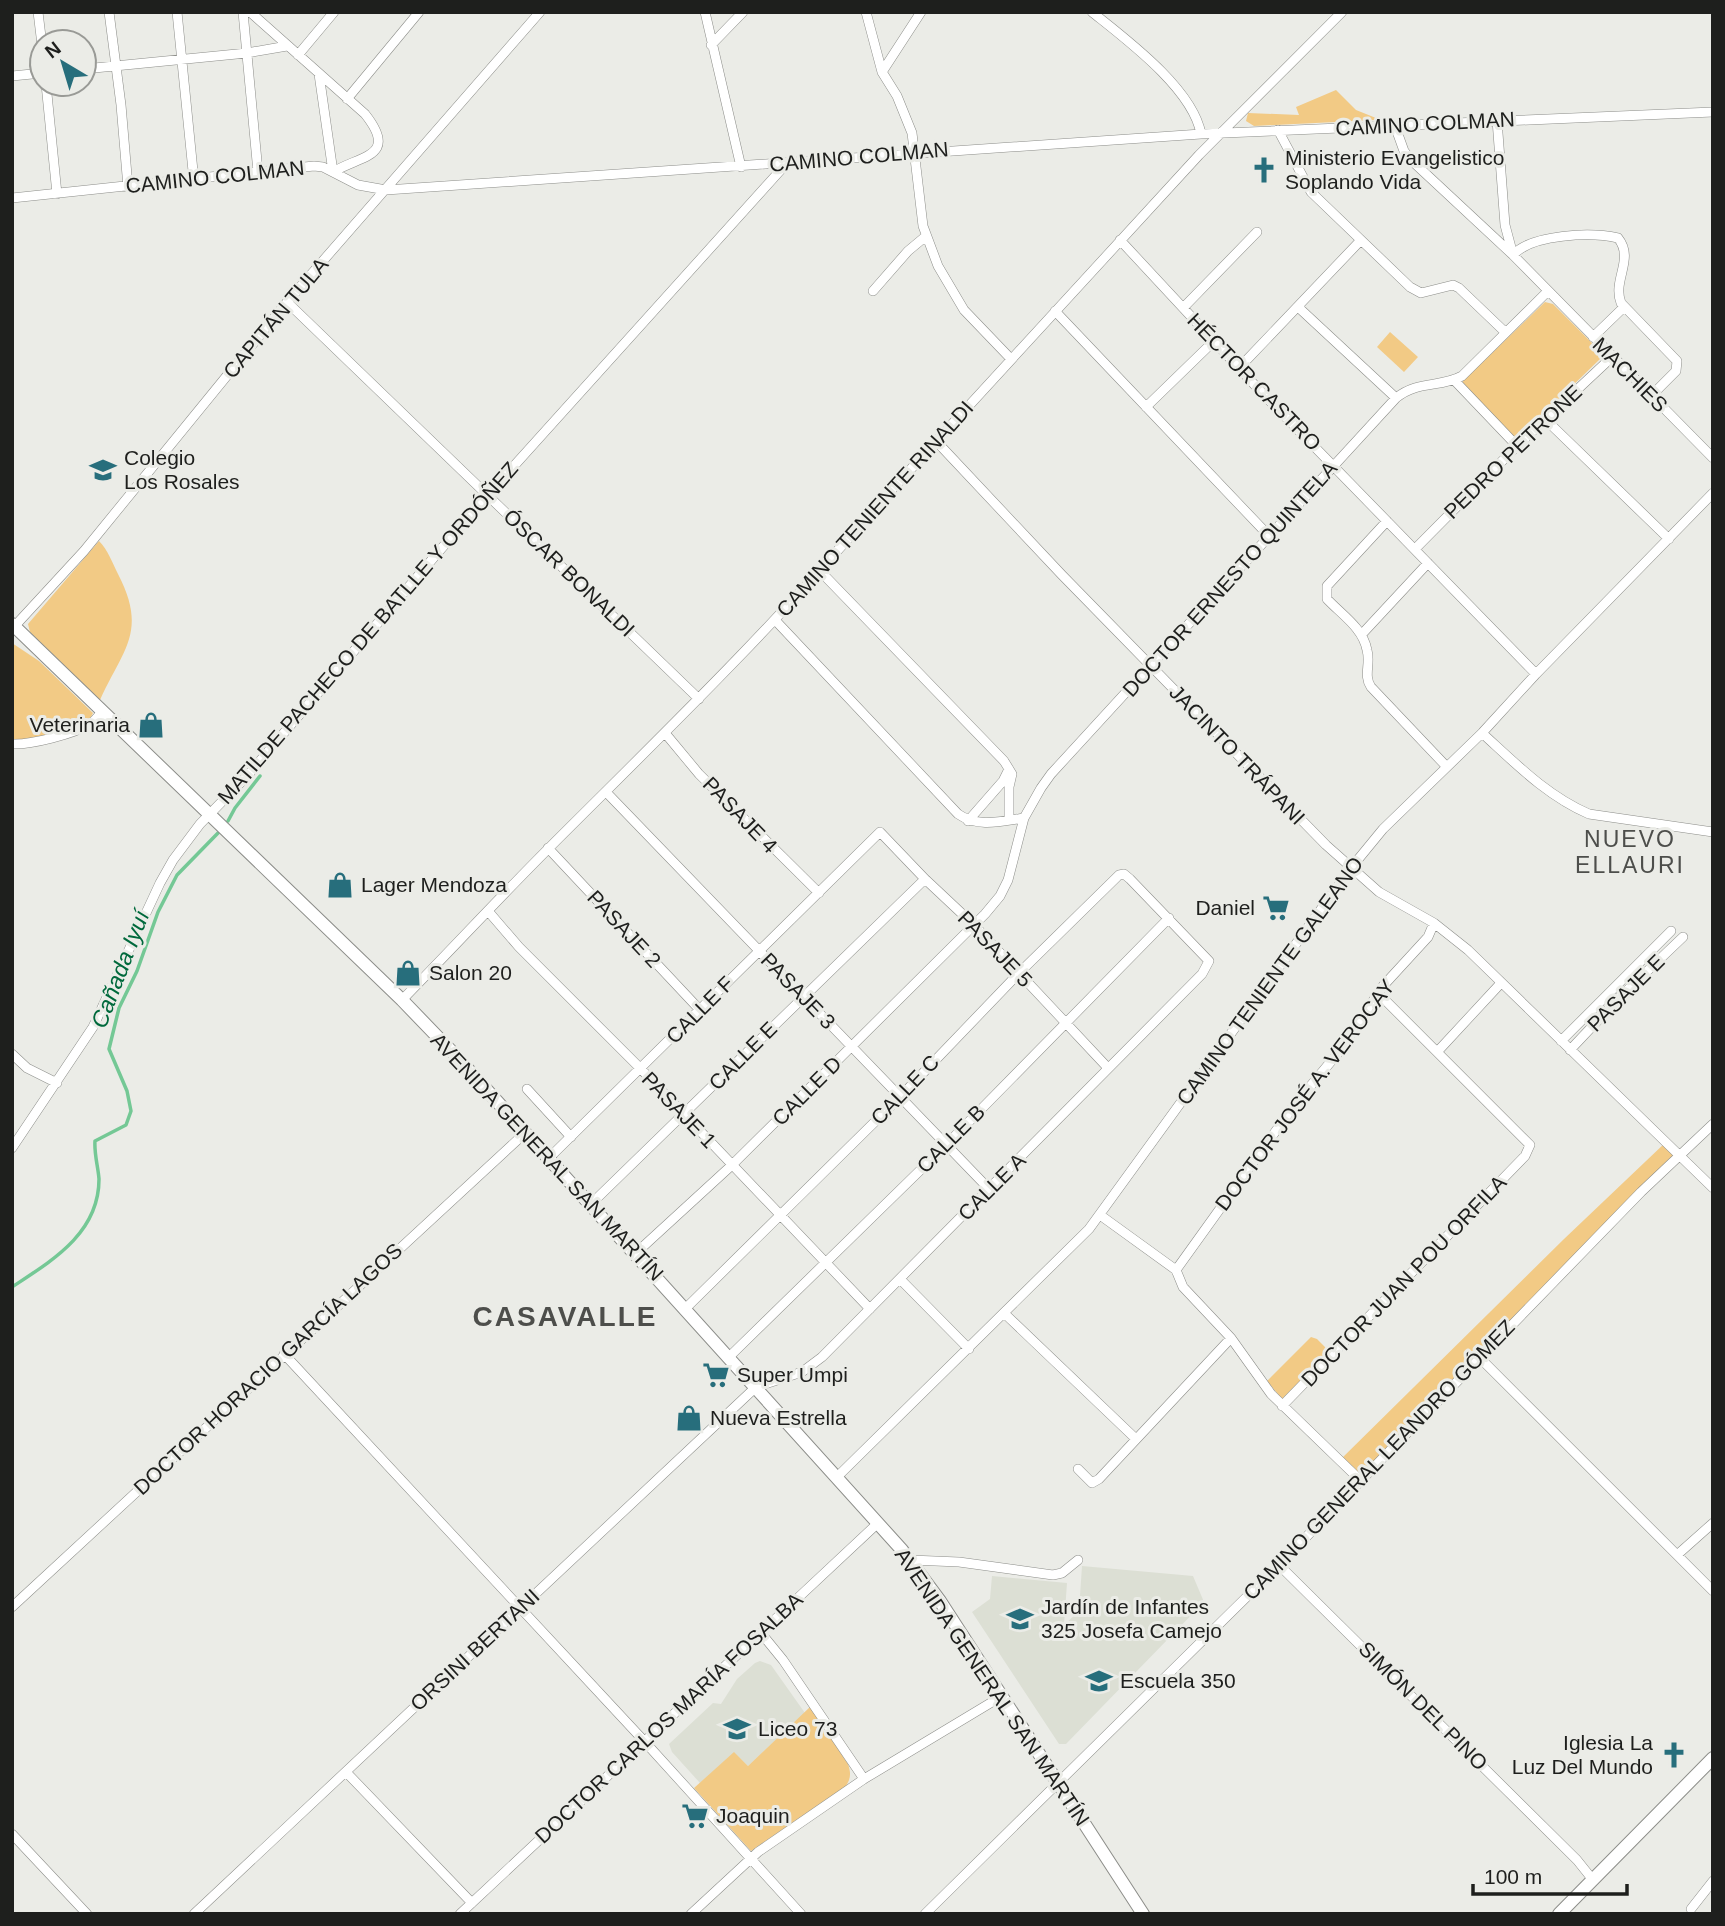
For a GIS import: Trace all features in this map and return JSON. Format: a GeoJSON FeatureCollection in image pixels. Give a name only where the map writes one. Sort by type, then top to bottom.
{"type":"FeatureCollection","features":[{"type":"Feature","properties":{"kind":"main road","name":"AVENIDA GENERAL SAN MARTÍN"},"geometry":{"type":"LineString","coordinates":[[13,626],[402,1000],[456,1056],[911,1560],[1143,1914]]}},
{"type":"Feature","properties":{"kind":"main road"},"geometry":{"type":"LineString","coordinates":[[1559,1914],[1711,1763]]}},
{"type":"Feature","properties":{"kind":"street"},"geometry":{"type":"LineString","coordinates":[[109,12],[128,187]]}},
{"type":"Feature","properties":{"kind":"street"},"geometry":{"type":"LineString","coordinates":[[177,12],[194,181]]}},
{"type":"Feature","properties":{"kind":"street"},"geometry":{"type":"LineString","coordinates":[[243,12],[258,172]]}},
{"type":"Feature","properties":{"kind":"street"},"geometry":{"type":"LineString","coordinates":[[250,12],[347,99],[372,123],[378,134],[378,145],[366,159],[333,172],[319,74]]}},
{"type":"Feature","properties":{"kind":"street"},"geometry":{"type":"LineString","coordinates":[[298,55],[334,12]]}},
{"type":"Feature","properties":{"kind":"street"},"geometry":{"type":"LineString","coordinates":[[347,99],[419,12]]}},
{"type":"Feature","properties":{"kind":"street","name":"CAPITÁN TULA"},"geometry":{"type":"LineString","coordinates":[[13,626],[84,551],[286,302],[540,12]]}},
{"type":"Feature","properties":{"kind":"street"},"geometry":{"type":"LineString","coordinates":[[705,12],[741,167]]}},
{"type":"Feature","properties":{"kind":"street"},"geometry":{"type":"LineString","coordinates":[[711,45],[743,12]]}},
{"type":"Feature","properties":{"kind":"street"},"geometry":{"type":"LineString","coordinates":[[866,12],[882,72],[912,132],[923,226],[938,266],[964,310],[1011,359]]}},
{"type":"Feature","properties":{"kind":"street"},"geometry":{"type":"LineString","coordinates":[[882,72],[921,12]]}},
{"type":"Feature","properties":{"kind":"street"},"geometry":{"type":"LineString","coordinates":[[1092,12],[1183,94],[1194,111],[1201,134]]}},
{"type":"Feature","properties":{"kind":"street","name":"CAMINO TENIENTE RINALDI"},"geometry":{"type":"LineString","coordinates":[[402,1000],[775,620],[1120,240],[1221,133],[1342,12]]}},
{"type":"Feature","properties":{"kind":"street"},"geometry":{"type":"LineString","coordinates":[[98,68],[287,46]]}},
{"type":"Feature","properties":{"kind":"street"},"geometry":{"type":"LineString","coordinates":[[48,98],[57,194]]}},
{"type":"Feature","properties":{"kind":"street","name":"CAMINO COLMAN"},"geometry":{"type":"LineString","coordinates":[[12,198],[194,181],[314,166],[358,185],[386,190],[1201,134],[1713,111]]}},
{"type":"Feature","properties":{"kind":"street"},"geometry":{"type":"LineString","coordinates":[[1497,120],[1505,225],[1513,256]]}},
{"type":"Feature","properties":{"kind":"street","name":"MACHIES"},"geometry":{"type":"LineString","coordinates":[[1395,126],[1411,160],[1513,256],[1713,458]]}},
{"type":"Feature","properties":{"kind":"street"},"geometry":{"type":"LineString","coordinates":[[1278,130],[1311,192],[1416,292],[1453,285],[1505,332]]}},
{"type":"Feature","properties":{"kind":"street","name":"MATILDE PACHECO DE BATLLE Y ORDÓÑEZ"},"geometry":{"type":"LineString","coordinates":[[12,1148],[93,1027],[166,873],[191,835],[248,775],[488,495],[787,163]]}},
{"type":"Feature","properties":{"kind":"street"},"geometry":{"type":"LineString","coordinates":[[1183,308],[1257,232]]}},
{"type":"Feature","properties":{"kind":"street"},"geometry":{"type":"LineString","coordinates":[[1513,256],[1523,246],[1550,239],[1589,235],[1618,238],[1626,255],[1618,296],[1624,307],[1676,361],[1676,371],[1651,396]]}},
{"type":"Feature","properties":{"kind":"street"},"geometry":{"type":"LineString","coordinates":[[873,291],[908,251],[926,236]]}},
{"type":"Feature","properties":{"kind":"street","name":"HÉCTOR CASTRO"},"geometry":{"type":"LineString","coordinates":[[1120,240],[1239,368],[1536,674]]}},
{"type":"Feature","properties":{"kind":"street"},"geometry":{"type":"LineString","coordinates":[[1239,368],[1361,240]]}},
{"type":"Feature","properties":{"kind":"street"},"geometry":{"type":"LineString","coordinates":[[1517,446],[1454,380],[1467,371],[1548,291]]}},
{"type":"Feature","properties":{"kind":"street","name":"ÓSCAR BONALDI"},"geometry":{"type":"LineString","coordinates":[[286,302],[699,699]]}},
{"type":"Feature","properties":{"kind":"street"},"geometry":{"type":"LineString","coordinates":[[1298,307],[1396,398]]}},
{"type":"Feature","properties":{"kind":"street"},"geometry":{"type":"LineString","coordinates":[[1593,337],[1624,307]]}},
{"type":"Feature","properties":{"kind":"street"},"geometry":{"type":"LineString","coordinates":[[1055,311],[1270,537]]}},
{"type":"Feature","properties":{"kind":"street"},"geometry":{"type":"LineString","coordinates":[[1146,407],[1214,341]]}},
{"type":"Feature","properties":{"kind":"street","name":"PEDRO PETRONE"},"geometry":{"type":"LineString","coordinates":[[1415,549],[1517,446],[1612,357]]}},
{"type":"Feature","properties":{"kind":"street","name":"DOCTOR ERNESTO QUINTELA"},"geometry":{"type":"LineString","coordinates":[[974,925],[1000,896],[1008,880],[1024,818],[1051,774],[1396,398],[1417,386],[1454,380]]}},
{"type":"Feature","properties":{"kind":"street"},"geometry":{"type":"LineString","coordinates":[[1545,419],[1669,539]]}},
{"type":"Feature","properties":{"kind":"street","name":"JACINTO TRÁPANI"},"geometry":{"type":"LineString","coordinates":[[936,441],[1150,666],[1351,868],[1379,892],[1434,923],[1468,950],[1713,1188]]}},
{"type":"Feature","properties":{"kind":"street","name":"CAMINO TENIENTE GALEANO"},"geometry":{"type":"LineString","coordinates":[[837,1477],[1053,1266],[1100,1215],[1351,868],[1383,829],[1482,733],[1713,493]]}},
{"type":"Feature","properties":{"kind":"street"},"geometry":{"type":"LineString","coordinates":[[1387,521],[1327,586],[1327,599],[1362,634],[1368,651],[1366,680],[1446,766]]}},
{"type":"Feature","properties":{"kind":"street"},"geometry":{"type":"LineString","coordinates":[[1362,634],[1428,563]]}},
{"type":"Feature","properties":{"kind":"street"},"geometry":{"type":"LineString","coordinates":[[820,570],[1009,769],[1012,774],[1009,787],[1009,820]]}},
{"type":"Feature","properties":{"kind":"street"},"geometry":{"type":"LineString","coordinates":[[775,620],[968,821],[984,824],[1024,818]]}},
{"type":"Feature","properties":{"kind":"street"},"geometry":{"type":"LineString","coordinates":[[12,744],[27,745],[83,727],[94,721],[102,712]]}},
{"type":"Feature","properties":{"kind":"street","name":"PASAJE 4"},"geometry":{"type":"LineString","coordinates":[[665,733],[699,774],[819,893]]}},
{"type":"Feature","properties":{"kind":"street"},"geometry":{"type":"LineString","coordinates":[[1482,733],[1542,788],[1575,808],[1589,814],[1713,832]]}},
{"type":"Feature","properties":{"kind":"street"},"geometry":{"type":"LineString","coordinates":[[968,821],[1003,781],[1009,769]]}},
{"type":"Feature","properties":{"kind":"street","name":"PASAJE 3"},"geometry":{"type":"LineString","coordinates":[[606,792],[990,1189]]}},
{"type":"Feature","properties":{"kind":"street","name":"CALLE F"},"geometry":{"type":"LineString","coordinates":[[549,1158],[880,832]]}},
{"type":"Feature","properties":{"kind":"street","name":"PASAJE 5"},"geometry":{"type":"LineString","coordinates":[[880,832],[974,925],[1108,1068]]}},
{"type":"Feature","properties":{"kind":"street","name":"PASAJE 2"},"geometry":{"type":"LineString","coordinates":[[548,849],[700,1010]]}},
{"type":"Feature","properties":{"kind":"street","name":"CALLE C"},"geometry":{"type":"LineString","coordinates":[[686,1308],[900,1097],[1115,878],[1124,874],[1169,918]]}},
{"type":"Feature","properties":{"kind":"street","name":"CALLE E"},"geometry":{"type":"LineString","coordinates":[[592,1204],[925,879]]}},
{"type":"Feature","properties":{"kind":"street","name":"PASAJE 1"},"geometry":{"type":"LineString","coordinates":[[488,911],[519,947],[640,1068],[870,1310]]}},
{"type":"Feature","properties":{"kind":"street","name":"CALLE A"},"geometry":{"type":"LineString","coordinates":[[756,1387],[808,1368],[870,1310],[1202,974],[1209,961],[1169,918]]}},
{"type":"Feature","properties":{"kind":"street","name":"CALLE B"},"geometry":{"type":"LineString","coordinates":[[729,1357],[946,1144],[1169,918]]}},
{"type":"Feature","properties":{"kind":"street","name":"DOCTOR JOSÉ A. VEROCAY"},"geometry":{"type":"LineString","coordinates":[[1177,1270],[1293,1107],[1338,1053],[1378,993],[1428,937],[1434,923]]}},
{"type":"Feature","properties":{"kind":"street","name":"CALLE D"},"geometry":{"type":"LineString","coordinates":[[636,1253],[732,1165],[974,925]]}},
{"type":"Feature","properties":{"kind":"street","name":"PASAJE E"},"geometry":{"type":"LineString","coordinates":[[1561,1041],[1671,931]]}},
{"type":"Feature","properties":{"kind":"street","name":"PASAJE E"},"geometry":{"type":"LineString","coordinates":[[1570,1050],[1619,998],[1683,937]]}},
{"type":"Feature","properties":{"kind":"street"},"geometry":{"type":"LineString","coordinates":[[1648,953],[1654,964]]}},
{"type":"Feature","properties":{"kind":"street"},"geometry":{"type":"LineString","coordinates":[[1378,993],[1438,1051],[1501,983]]}},
{"type":"Feature","properties":{"kind":"street"},"geometry":{"type":"LineString","coordinates":[[1609,995],[1619,998]]}},
{"type":"Feature","properties":{"kind":"street","name":"DOCTOR JUAN POU ORFILA"},"geometry":{"type":"LineString","coordinates":[[1282,1406],[1525,1156],[1530,1145],[1438,1051]]}},
{"type":"Feature","properties":{"kind":"street"},"geometry":{"type":"LineString","coordinates":[[12,1054],[27,1068],[57,1083]]}},
{"type":"Feature","properties":{"kind":"street"},"geometry":{"type":"LineString","coordinates":[[527,1089],[571,1137]]}},
{"type":"Feature","properties":{"kind":"street","name":"CAMINO GENERAL LEANDRO GÓMEZ"},"geometry":{"type":"LineString","coordinates":[[925,1914],[1279,1565],[1641,1192],[1713,1124]]}},
{"type":"Feature","properties":{"kind":"street","name":"DOCTOR HORACIO GARCÍA LAGOS"},"geometry":{"type":"LineString","coordinates":[[12,1607],[525,1133]]}},
{"type":"Feature","properties":{"kind":"street"},"geometry":{"type":"LineString","coordinates":[[1100,1215],[1177,1270],[1183,1287],[1231,1338],[1282,1406],[1360,1480]]}},
{"type":"Feature","properties":{"kind":"street"},"geometry":{"type":"LineString","coordinates":[[900,1279],[969,1349]]}},
{"type":"Feature","properties":{"kind":"street"},"geometry":{"type":"LineString","coordinates":[[1004,1314],[1136,1439]]}},
{"type":"Feature","properties":{"kind":"street"},"geometry":{"type":"LineString","coordinates":[[1078,1469],[1092,1483],[1099,1479],[1231,1338]]}},
{"type":"Feature","properties":{"kind":"street"},"geometry":{"type":"LineString","coordinates":[[284,1354],[802,1914]]}},
{"type":"Feature","properties":{"kind":"street"},"geometry":{"type":"LineString","coordinates":[[1480,1358],[1713,1591]]}},
{"type":"Feature","properties":{"kind":"street","name":"ORSINI BERTANI"},"geometry":{"type":"LineString","coordinates":[[194,1914],[756,1387]]}},
{"type":"Feature","properties":{"kind":"street"},"geometry":{"type":"LineString","coordinates":[[1677,1555],[1713,1522]]}},
{"type":"Feature","properties":{"kind":"street","name":"DOCTOR CARLOS MARÍA FOSALBA"},"geometry":{"type":"LineString","coordinates":[[460,1914],[878,1523]]}},
{"type":"Feature","properties":{"kind":"street"},"geometry":{"type":"LineString","coordinates":[[911,1560],[959,1562],[1053,1575],[1062,1573],[1078,1560]]}},
{"type":"Feature","properties":{"kind":"street","name":"SIMÓN DEL PINO"},"geometry":{"type":"LineString","coordinates":[[1279,1565],[1577,1860],[1593,1880]]}},
{"type":"Feature","properties":{"kind":"street"},"geometry":{"type":"LineString","coordinates":[[761,1633],[783,1660],[864,1779]]}},
{"type":"Feature","properties":{"kind":"street"},"geometry":{"type":"LineString","coordinates":[[691,1914],[750,1859],[864,1779],[1002,1696]]}},
{"type":"Feature","properties":{"kind":"street"},"geometry":{"type":"LineString","coordinates":[[346,1772],[472,1903]]}},
{"type":"Feature","properties":{"kind":"street"},"geometry":{"type":"LineString","coordinates":[[12,1833],[85,1913]]}},
{"type":"Feature","properties":{"kind":"street"},"geometry":{"type":"LineString","coordinates":[[1690,1909],[1713,1881]]}},
{"type":"Feature","properties":{"kind":"shaded area"},"geometry":{"type":"Polygon","coordinates":[[[1336,90],[1356,110],[1376,120],[1254,126],[1246,121],[1248,113],[1299,115],[1296,107],[1336,90]]]}},
{"type":"Feature","properties":{"kind":"shaded area"},"geometry":{"type":"Polygon","coordinates":[[[1545,302],[1553,304],[1599,350],[1600,359],[1522,435],[1514,437],[1463,381],[1545,302]]]}},
{"type":"Feature","properties":{"kind":"shaded area"},"geometry":{"type":"Polygon","coordinates":[[[1390,332],[1418,357],[1404,372],[1377,347],[1390,332]]]}},
{"type":"Feature","properties":{"kind":"shaded area"},"geometry":{"type":"Polygon","coordinates":[[[99,541],[110,556],[127,594],[132,626],[124,653],[100,700],[30,632],[28,624],[99,541]]]}},
{"type":"Feature","properties":{"kind":"shaded area"},"geometry":{"type":"Polygon","coordinates":[[[12,643],[39,661],[93,713],[89,721],[24,742],[12,740],[12,643]]]}},
{"type":"Feature","properties":{"kind":"shaded area"},"geometry":{"type":"Polygon","coordinates":[[[1666,1142],[1680,1155],[1360,1480],[1339,1461],[1564,1239],[1666,1142]]]}},
{"type":"Feature","properties":{"kind":"shaded area"},"geometry":{"type":"Polygon","coordinates":[[[1311,1337],[1317,1339],[1330,1352],[1282,1399],[1267,1381],[1311,1337]]]}},
{"type":"Feature","properties":{"kind":"shaded area"},"geometry":{"type":"Polygon","coordinates":[[[1082,1566],[1193,1576],[1204,1602],[1066,1744],[1059,1744],[972,1612],[990,1599],[992,1576],[1067,1583],[1064,1625],[1079,1611],[1082,1566]]]}},
{"type":"Feature","properties":{"kind":"shaded area","name":"Liceo 73"},"geometry":{"type":"Polygon","coordinates":[[[760,1661],[771,1665],[805,1713],[748,1766],[734,1753],[700,1783],[672,1752],[669,1744],[713,1703],[721,1704],[737,1679],[760,1661]]]}},
{"type":"Feature","properties":{"kind":"shaded area"},"geometry":{"type":"Polygon","coordinates":[[[810,1707],[848,1764],[849,1780],[846,1786],[751,1851],[694,1788],[734,1752],[748,1766],[810,1707]]]}},
{"type":"Feature","properties":{"kind":"waterway","name":"Cañada Iyuí"},"geometry":{"type":"LineString","coordinates":[[228,821],[260,776]]}},
{"type":"Feature","properties":{"kind":"waterway","name":"Cañada Iyuí"},"geometry":{"type":"LineString","coordinates":[[12,1287],[58,1255],[82,1230],[91,1215],[97,1198],[99,1179],[95,1141],[126,1125],[131,1111],[127,1091],[109,1049],[119,1008],[137,971],[158,912],[177,875],[218,833]]}},
{"type":"Feature","properties":{"kind":"place","name":"Ministerio Evangelistico Soplando Vida"},"geometry":{"type":"Point","coordinates":[1264,170]}},
{"type":"Feature","properties":{"kind":"place","name":"Colegio Los Rosales"},"geometry":{"type":"Point","coordinates":[103,470]}},
{"type":"Feature","properties":{"kind":"place","name":"Veterinaria"},"geometry":{"type":"Point","coordinates":[151,725]}},
{"type":"Feature","properties":{"kind":"place","name":"Lager Mendoza"},"geometry":{"type":"Point","coordinates":[340,885]}},
{"type":"Feature","properties":{"kind":"place","name":"Daniel"},"geometry":{"type":"Point","coordinates":[1276,908]}},
{"type":"Feature","properties":{"kind":"place","name":"Salon 20"},"geometry":{"type":"Point","coordinates":[408,973]}},
{"type":"Feature","properties":{"kind":"place","name":"Super Umpi"},"geometry":{"type":"Point","coordinates":[716,1375]}},
{"type":"Feature","properties":{"kind":"place","name":"Nueva Estrella"},"geometry":{"type":"Point","coordinates":[689,1418]}},
{"type":"Feature","properties":{"kind":"place","name":"Jardín de Infantes 325 Josefa Camejo"},"geometry":{"type":"Point","coordinates":[1020,1619]}},
{"type":"Feature","properties":{"kind":"place","name":"Escuela 350"},"geometry":{"type":"Point","coordinates":[1099,1681]}},
{"type":"Feature","properties":{"kind":"place","name":"Liceo 73"},"geometry":{"type":"Point","coordinates":[737,1729]}},
{"type":"Feature","properties":{"kind":"place","name":"Iglesia La Luz Del Mundo"},"geometry":{"type":"Point","coordinates":[1674,1755]}},
{"type":"Feature","properties":{"kind":"place","name":"Joaquin"},"geometry":{"type":"Point","coordinates":[695,1816]}},
{"type":"Feature","properties":{"kind":"district","name":"NUEVO ELLAURI"},"geometry":{"type":"Point","coordinates":[1630,852]}},
{"type":"Feature","properties":{"kind":"district","name":"CASAVALLE"},"geometry":{"type":"Point","coordinates":[565,1316]}}]}
